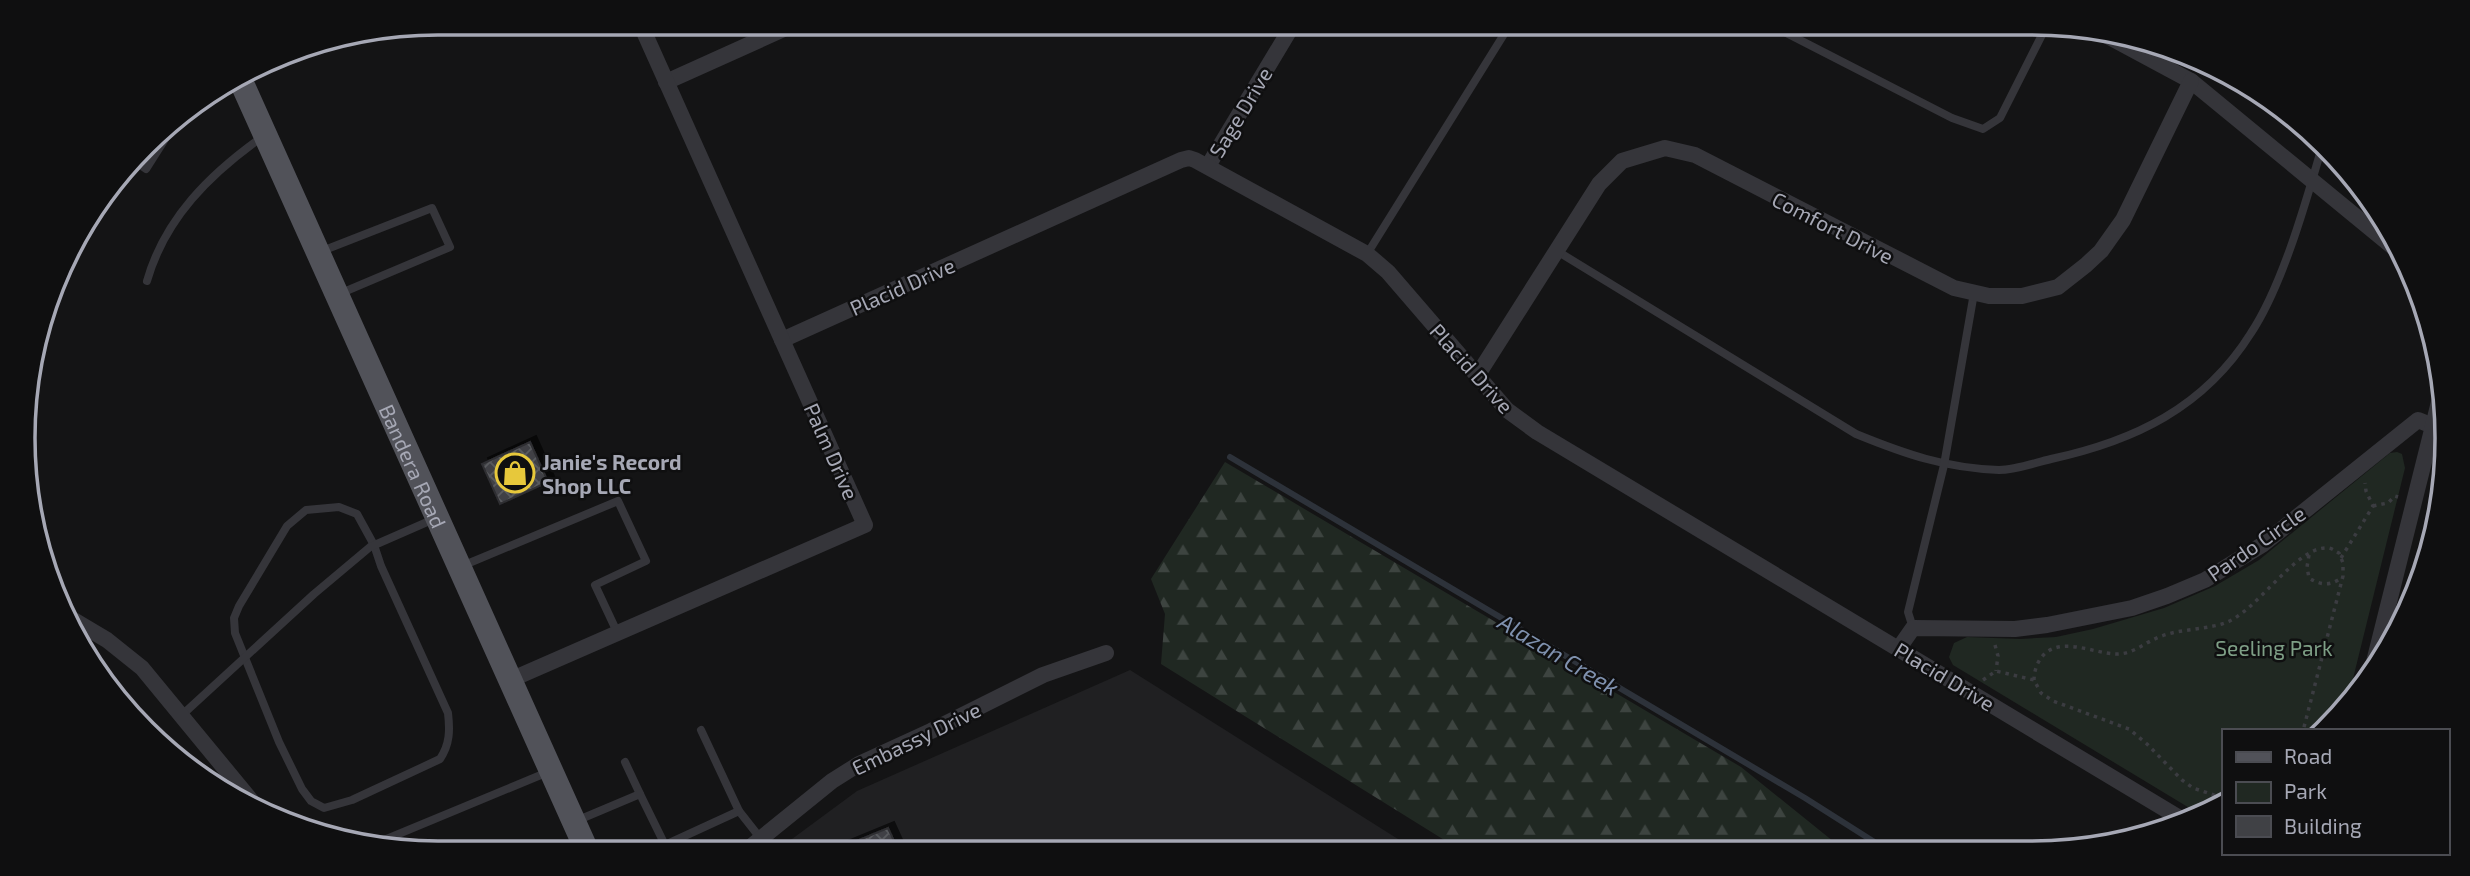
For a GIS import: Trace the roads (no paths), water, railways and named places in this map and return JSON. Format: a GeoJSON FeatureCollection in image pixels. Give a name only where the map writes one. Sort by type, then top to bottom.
{"type":"FeatureCollection","features":[{"type":"Feature","properties":{"kind":"main road","name":"Bandera Road"},"geometry":{"type":"LineString","coordinates":[[243,86],[581,838]]}},
{"type":"Feature","properties":{"kind":"street","name":"Palm Drive"},"geometry":{"type":"LineString","coordinates":[[510,680],[865,526],[645,35]]}},
{"type":"Feature","properties":{"kind":"street"},"geometry":{"type":"LineString","coordinates":[[667,82],[771,35]]}},
{"type":"Feature","properties":{"kind":"street","name":"Sage Drive"},"geometry":{"type":"LineString","coordinates":[[1208,166],[1287,35]]}},
{"type":"Feature","properties":{"kind":"street"},"geometry":{"type":"LineString","coordinates":[[2126,47],[2192,81],[2382,239]]}},
{"type":"Feature","properties":{"kind":"street","name":"Comfort Drive"},"geometry":{"type":"LineString","coordinates":[[1477,376],[1600,184],[1622,161],[1665,148],[1695,156],[1954,288],[1989,296],[2022,296],[2058,287],[2101,251],[2123,220],[2192,81]]}},
{"type":"Feature","properties":{"kind":"street","name":"Placid Drive"},"geometry":{"type":"LineString","coordinates":[[782,340],[1189,158],[1367,254],[1388,272],[1507,410],[1537,432],[2174,815]]}},
{"type":"Feature","properties":{"kind":"street","name":"Pardo Circle"},"geometry":{"type":"LineString","coordinates":[[1913,628],[1990,629],[2047,625],[2110,614],[2144,604],[2205,580],[2262,545],[2418,420],[2433,426]]}},
{"type":"Feature","properties":{"kind":"street"},"geometry":{"type":"LineString","coordinates":[[2379,644],[2434,421]]}},
{"type":"Feature","properties":{"kind":"street"},"geometry":{"type":"LineString","coordinates":[[82,625],[107,640],[142,668],[243,791]]}},
{"type":"Feature","properties":{"kind":"street"},"geometry":{"type":"LineString","coordinates":[[1899,648],[1913,628]]}},
{"type":"Feature","properties":{"kind":"street","name":"Embassy Drive"},"geometry":{"type":"LineString","coordinates":[[758,841],[832,781],[859,764],[1043,675],[1106,653]]}},
{"type":"Feature","properties":{"kind":"lane"},"geometry":{"type":"LineString","coordinates":[[1367,254],[1504,35]]}},
{"type":"Feature","properties":{"kind":"lane"},"geometry":{"type":"LineString","coordinates":[[1790,35],[1952,118],[1983,129],[2000,118],[2042,35]]}},
{"type":"Feature","properties":{"kind":"lane"},"geometry":{"type":"LineString","coordinates":[[147,281],[154,256],[167,230],[198,190],[231,159],[265,135]]}},
{"type":"Feature","properties":{"kind":"lane"},"geometry":{"type":"LineString","coordinates":[[141,166],[146,169],[161,146]]}},
{"type":"Feature","properties":{"kind":"lane"},"geometry":{"type":"LineString","coordinates":[[1557,251],[1856,434],[1907,455],[1944,465],[2002,470],[2093,450],[2155,425],[2217,379],[2252,333],[2278,278],[2319,156]]}},
{"type":"Feature","properties":{"kind":"lane"},"geometry":{"type":"LineString","coordinates":[[317,252],[432,208],[450,247],[337,295]]}},
{"type":"Feature","properties":{"kind":"lane"},"geometry":{"type":"LineString","coordinates":[[1913,628],[1908,612],[1944,465],[1974,293]]}},
{"type":"Feature","properties":{"kind":"lane"},"geometry":{"type":"LineString","coordinates":[[459,568],[618,501],[646,561],[596,585],[618,634]]}},
{"type":"Feature","properties":{"kind":"lane"},"geometry":{"type":"LineString","coordinates":[[339,507],[357,514],[374,545],[448,713],[450,729],[447,748],[440,759],[352,800],[324,808],[311,801],[302,789],[279,742],[235,633],[234,618],[287,526],[306,510],[339,507]]}},
{"type":"Feature","properties":{"kind":"lane"},"geometry":{"type":"LineString","coordinates":[[182,715],[314,594],[374,545],[437,518]]}},
{"type":"Feature","properties":{"kind":"lane"},"geometry":{"type":"LineString","coordinates":[[701,730],[739,811],[761,839]]}},
{"type":"Feature","properties":{"kind":"lane"},"geometry":{"type":"LineString","coordinates":[[625,762],[663,841]]}},
{"type":"Feature","properties":{"kind":"lane"},"geometry":{"type":"LineString","coordinates":[[388,838],[550,771]]}},
{"type":"Feature","properties":{"kind":"lane"},"geometry":{"type":"LineString","coordinates":[[581,838],[640,794]]}},
{"type":"Feature","properties":{"kind":"lane"},"geometry":{"type":"LineString","coordinates":[[674,841],[739,811]]}},
{"type":"Feature","properties":{"kind":"waterway","name":"Alazan Creek"},"geometry":{"type":"LineString","coordinates":[[1230,457],[1805,798],[1873,841]]}},
{"type":"Feature","properties":{"kind":"place","name":"Janie's Record Shop LLC"},"geometry":{"type":"Point","coordinates":[515,473]}},
{"type":"Feature","properties":{"kind":"park label","name":"Seeling Park"},"geometry":{"type":"Point","coordinates":[2274,647]}}]}
